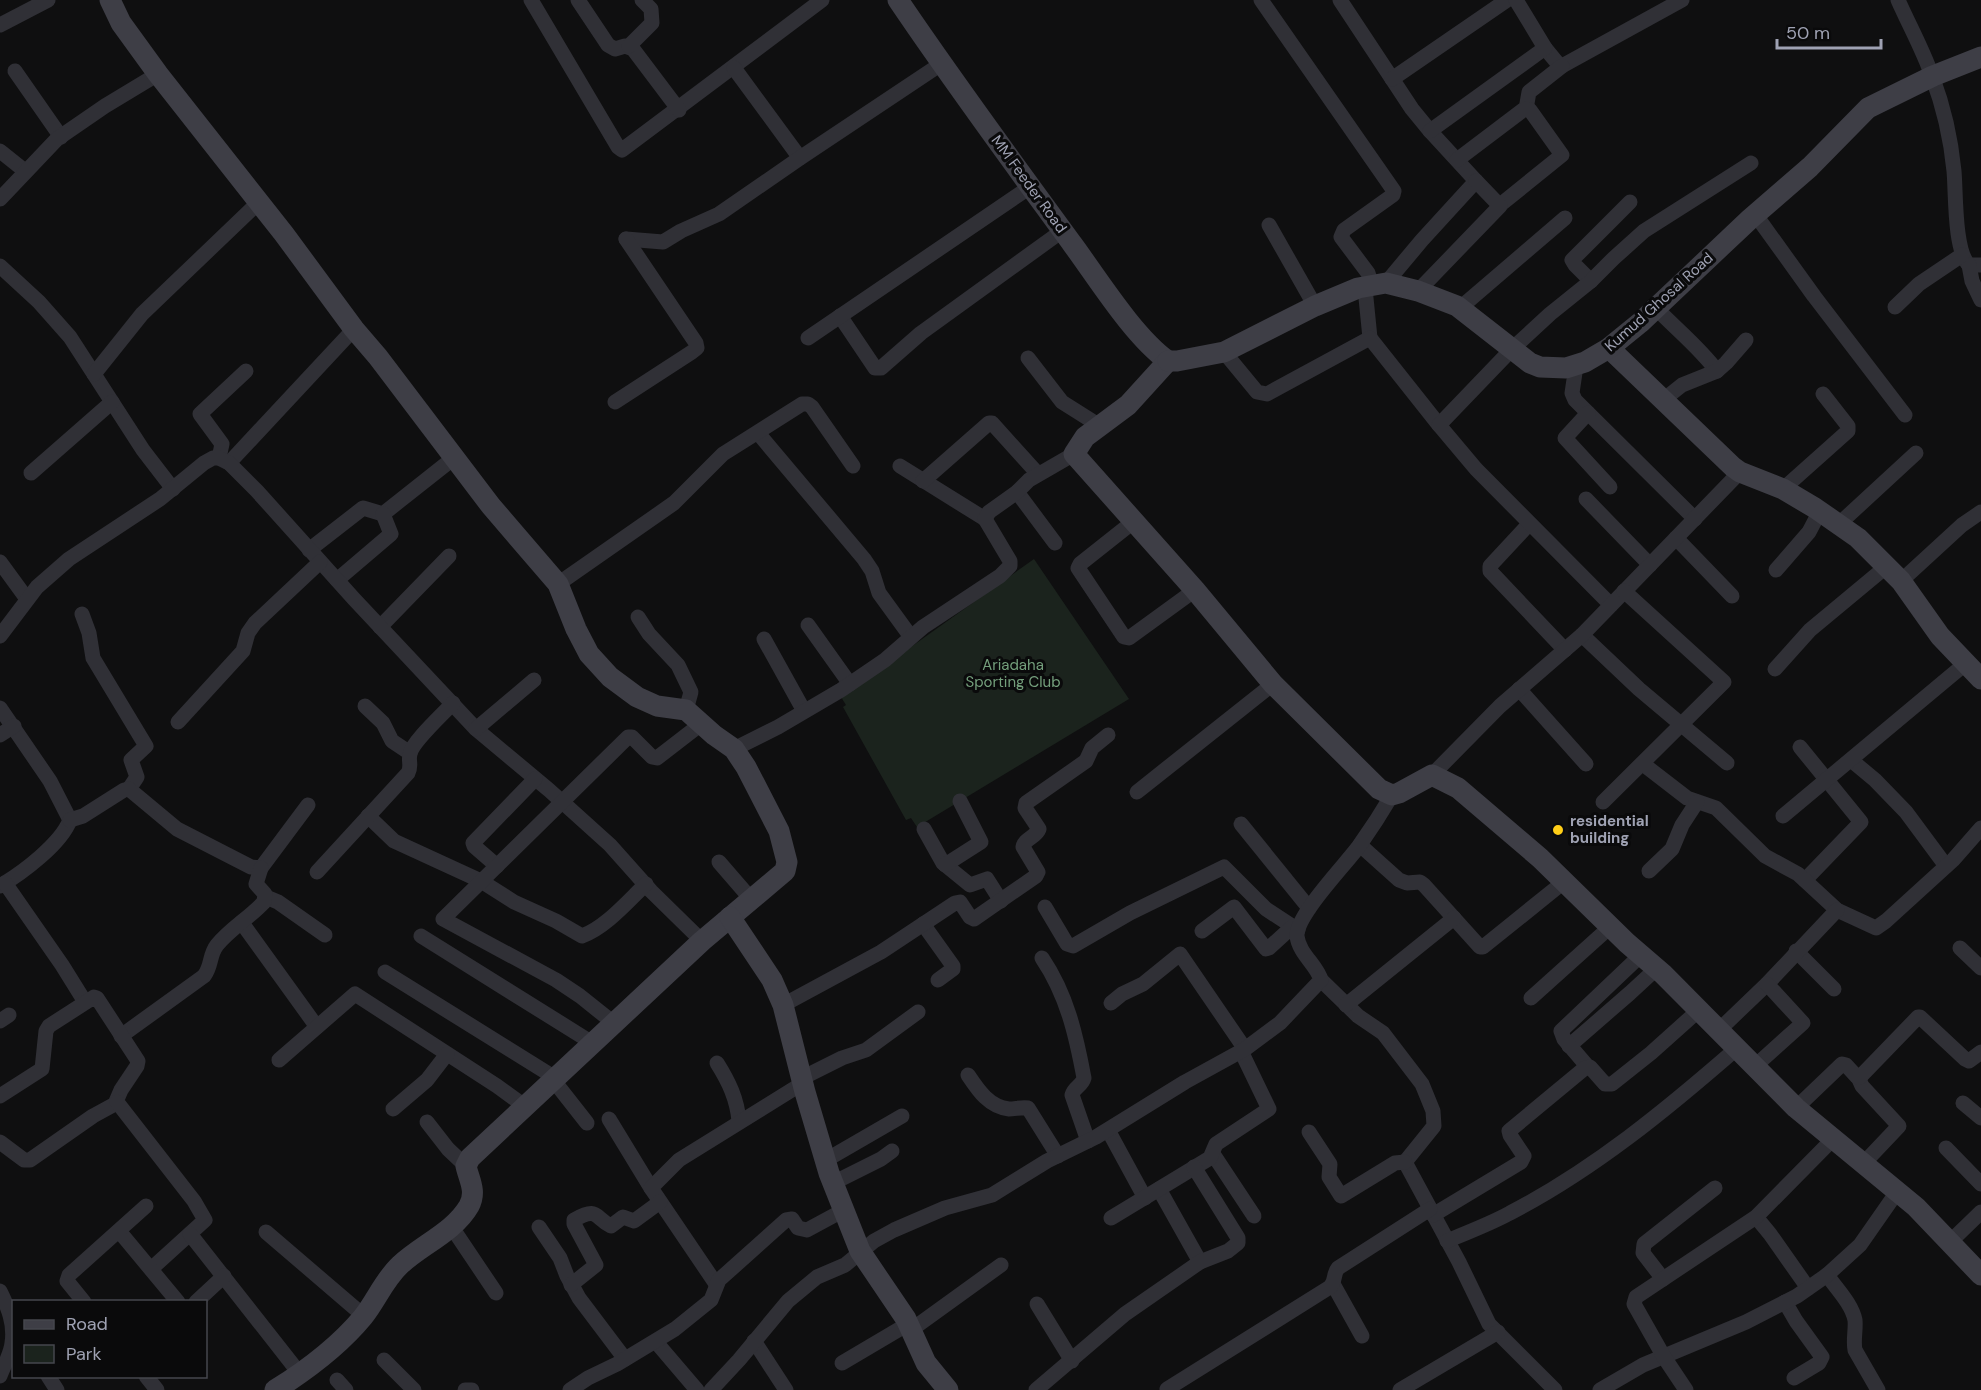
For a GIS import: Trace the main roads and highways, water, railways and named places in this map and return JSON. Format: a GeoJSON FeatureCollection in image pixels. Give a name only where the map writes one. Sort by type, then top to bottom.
{"type":"FeatureCollection","features":[{"type":"Feature","properties":{"kind":"place","name":"residential building"},"geometry":{"type":"Point","coordinates":[1558,830]}},
{"type":"Feature","properties":{"kind":"park label","name":"Ariadaha Sporting Club"},"geometry":{"type":"Point","coordinates":[1013,674]}}]}
